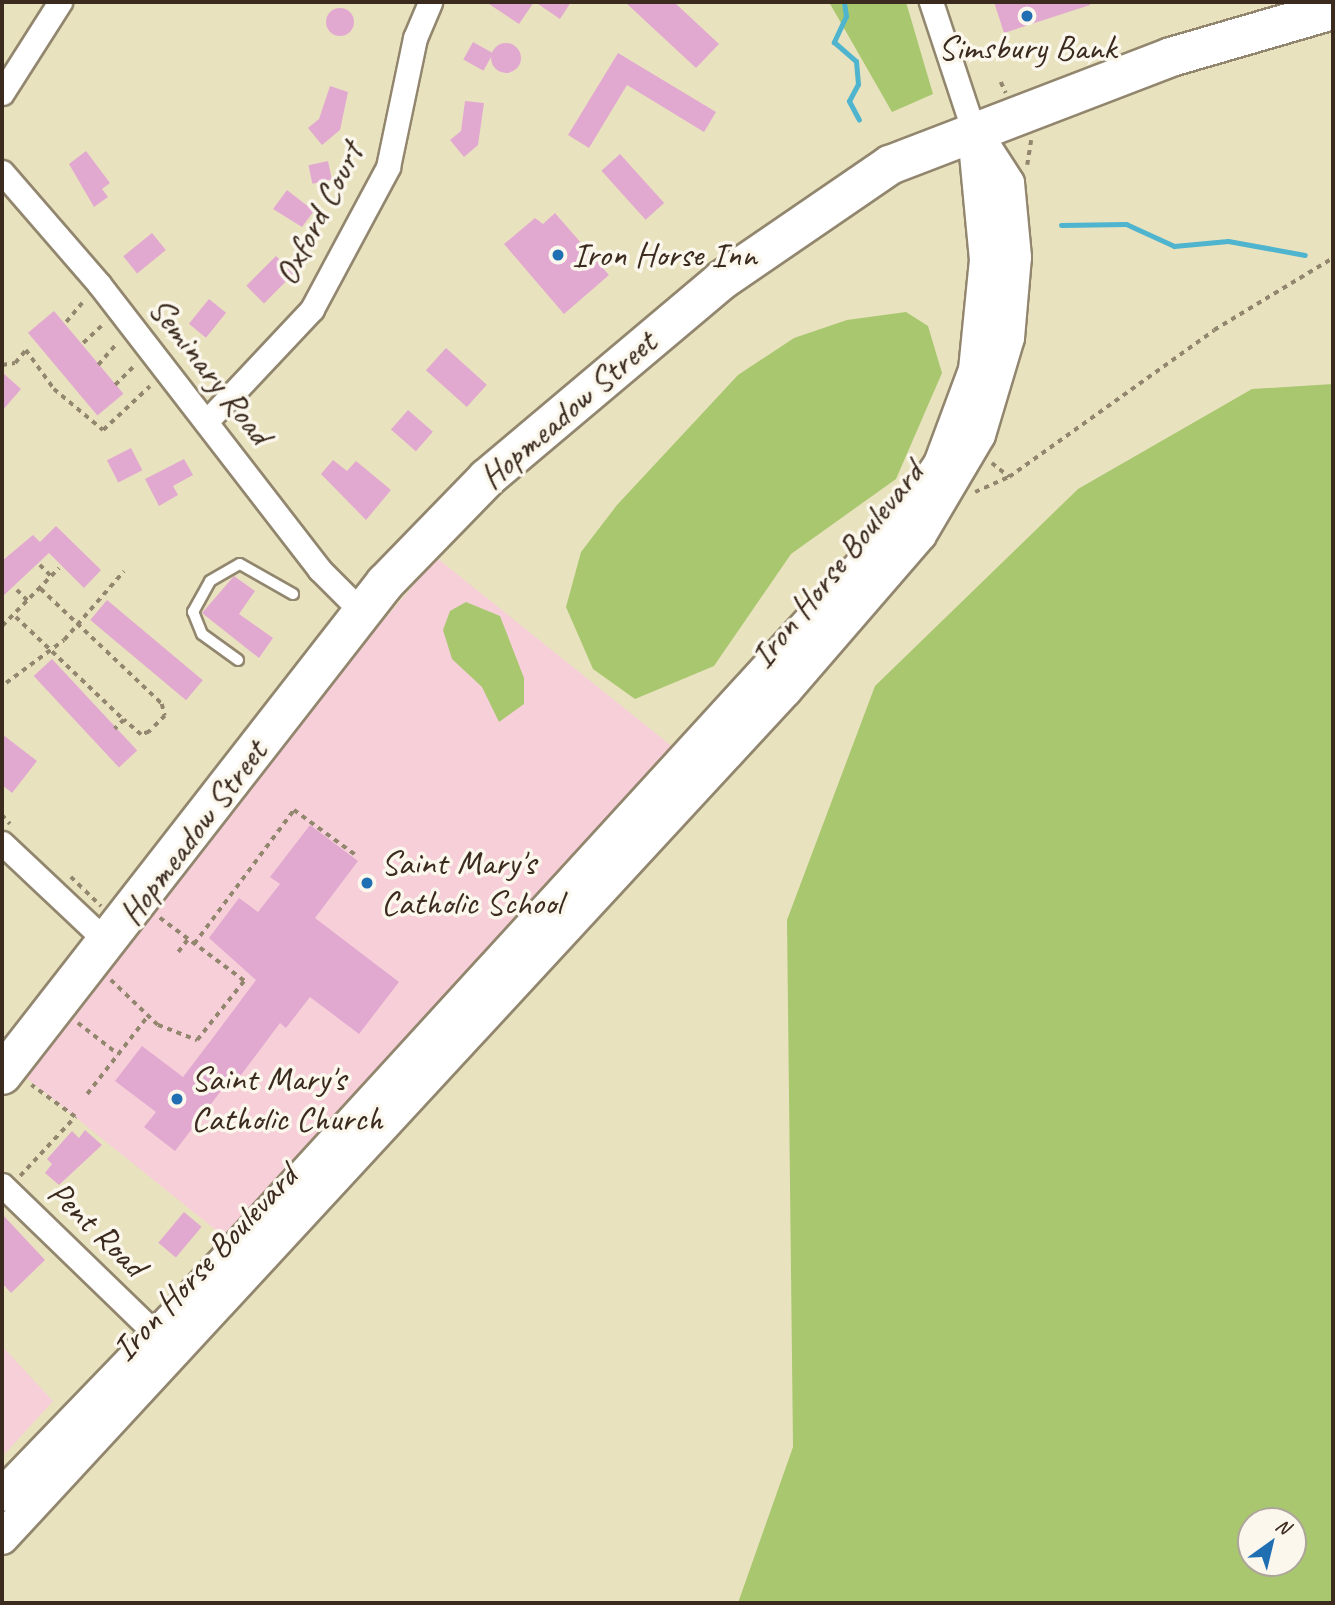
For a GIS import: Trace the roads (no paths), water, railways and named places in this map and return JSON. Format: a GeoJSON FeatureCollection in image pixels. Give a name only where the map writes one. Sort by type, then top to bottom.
{"type":"FeatureCollection","features":[{"type":"Feature","properties":{"kind":"highway","name":"Hopmeadow Street"},"geometry":{"type":"LineString","coordinates":[[14,1078],[110,962],[362,612],[486,478],[722,279],[890,165],[973,129],[1171,57],[1333,10]]}},
{"type":"Feature","properties":{"kind":"street"},"geometry":{"type":"LineString","coordinates":[[2,93],[60,2]]}},
{"type":"Feature","properties":{"kind":"street","name":"Oxford Court"},"geometry":{"type":"LineString","coordinates":[[206,422],[312,309],[388,167],[415,38],[430,2]]}},
{"type":"Feature","properties":{"kind":"street"},"geometry":{"type":"LineString","coordinates":[[931,2],[973,129]]}},
{"type":"Feature","properties":{"kind":"street","name":"Iron Horse Boulevard"},"geometry":{"type":"LineString","coordinates":[[2,1495],[165,1343],[786,690],[920,535],[956,482],[993,398],[1009,338],[1015,257],[1008,183],[973,129]]}},
{"type":"Feature","properties":{"kind":"street","name":"Seminary Road"},"geometry":{"type":"LineString","coordinates":[[2,172],[206,422],[320,570],[362,612]]}},
{"type":"Feature","properties":{"kind":"street"},"geometry":{"type":"LineString","coordinates":[[2,844],[110,962]]}},
{"type":"Feature","properties":{"kind":"street","name":"Pent Road"},"geometry":{"type":"LineString","coordinates":[[4,1187],[86,1273],[165,1343]]}},
{"type":"Feature","properties":{"kind":"street","name":"Iron Horse Boulevard"},"geometry":{"type":"LineString","coordinates":[[2,1538],[165,1343]]}},
{"type":"Feature","properties":{"kind":"lane"},"geometry":{"type":"LineString","coordinates":[[238,660],[202,634],[193,612],[209,581],[240,564],[293,594]]}},
{"type":"Feature","properties":{"kind":"waterway"},"geometry":{"type":"LineString","coordinates":[[844,2],[846,16],[834,42],[856,61],[858,84],[849,101],[859,120]]}},
{"type":"Feature","properties":{"kind":"waterway"},"geometry":{"type":"LineString","coordinates":[[1061,225],[1126,224],[1174,246],[1228,241],[1305,255]]}},
{"type":"Feature","properties":{"kind":"place","name":"Simsbury Bank"},"geometry":{"type":"Point","coordinates":[1027,16]}},
{"type":"Feature","properties":{"kind":"place","name":"Iron Horse Inn"},"geometry":{"type":"Point","coordinates":[558,255]}},
{"type":"Feature","properties":{"kind":"place","name":"Saint Mary's Catholic School"},"geometry":{"type":"Point","coordinates":[367,883]}},
{"type":"Feature","properties":{"kind":"place","name":"Saint Mary's Catholic Church"},"geometry":{"type":"Point","coordinates":[177,1099]}}]}
